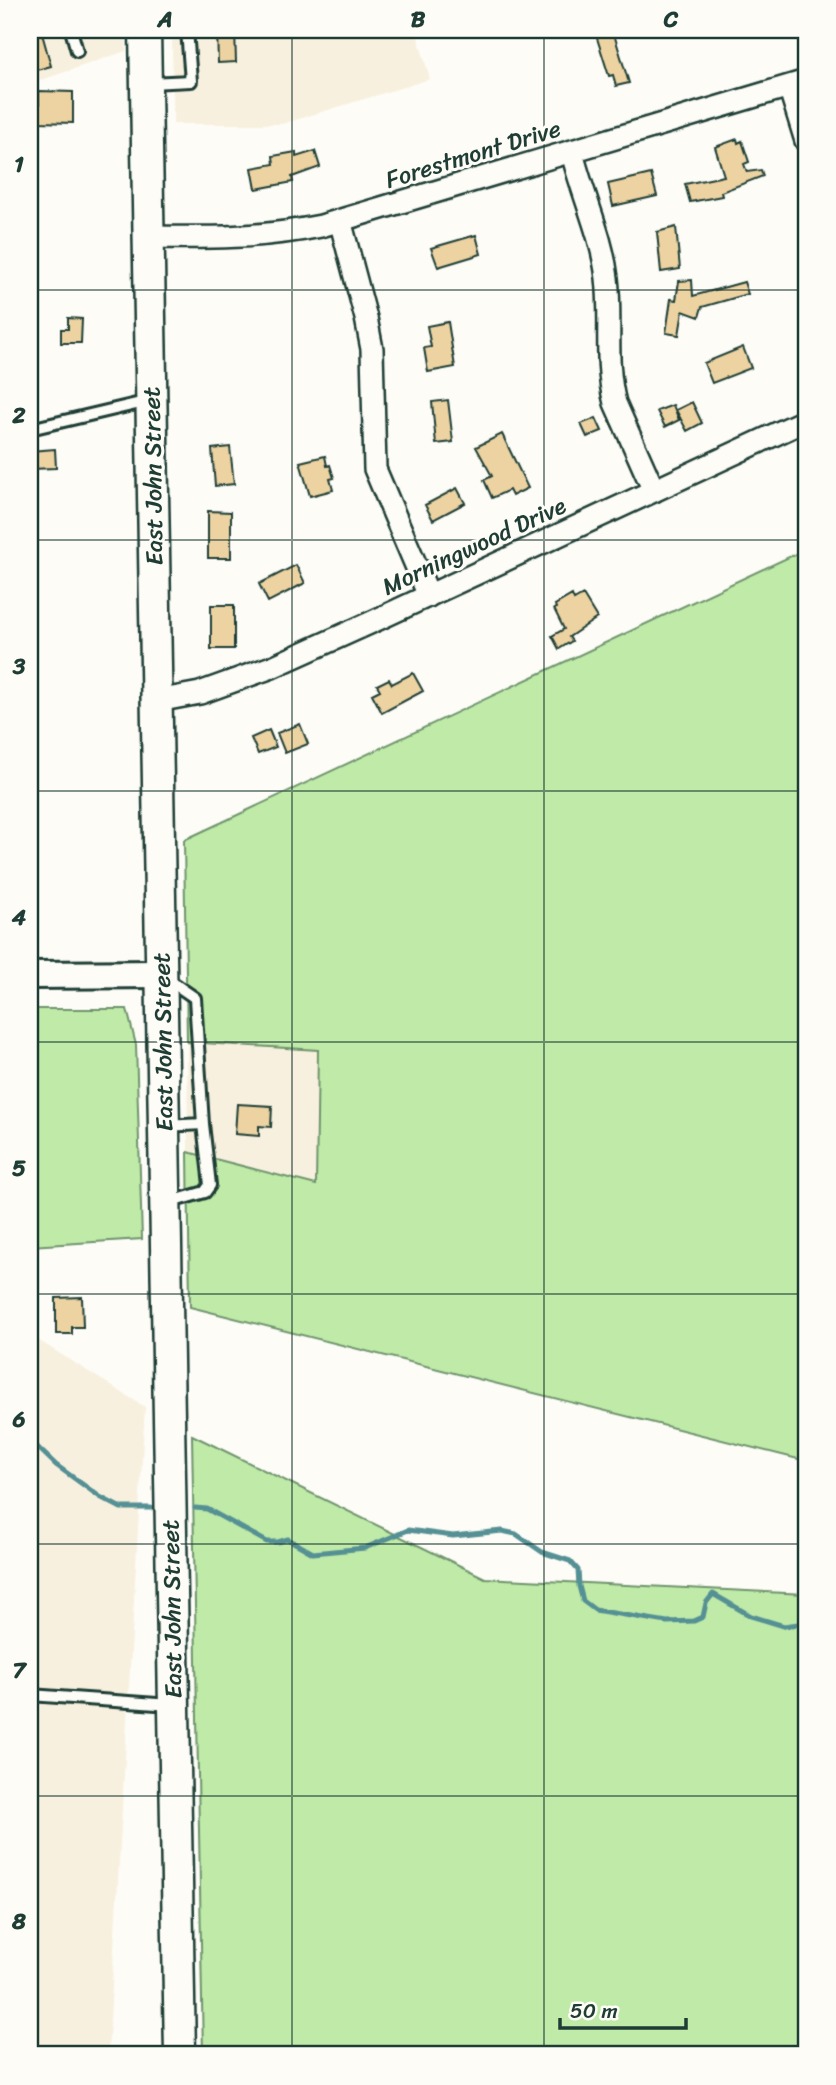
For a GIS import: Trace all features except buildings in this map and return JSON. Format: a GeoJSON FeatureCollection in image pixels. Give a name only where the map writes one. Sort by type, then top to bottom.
{"type":"FeatureCollection","features":[{"type":"Feature","properties":{"kind":"main road","name":"East John Street"},"geometry":{"type":"LineString","coordinates":[[145,30],[180,2055]]}},
{"type":"Feature","properties":{"kind":"street","name":"Forestmont Drive"},"geometry":{"type":"LineString","coordinates":[[149,237],[230,238],[286,233],[340,220],[798,83]]}},
{"type":"Feature","properties":{"kind":"street"},"geometry":{"type":"LineString","coordinates":[[798,83],[806,141]]}},
{"type":"Feature","properties":{"kind":"street"},"geometry":{"type":"LineString","coordinates":[[572,152],[598,239],[607,280],[611,388],[653,491]]}},
{"type":"Feature","properties":{"kind":"street"},"geometry":{"type":"LineString","coordinates":[[340,220],[372,349],[375,469],[429,596]]}},
{"type":"Feature","properties":{"kind":"street","name":"Morningwood Drive"},"geometry":{"type":"LineString","coordinates":[[157,701],[200,693],[272,667],[806,420]]}},
{"type":"Feature","properties":{"kind":"street"},"geometry":{"type":"LineString","coordinates":[[30,975],[161,974]]}},
{"type":"Feature","properties":{"kind":"lane"},"geometry":{"type":"LineString","coordinates":[[71,30],[78,51]]}},
{"type":"Feature","properties":{"kind":"lane"},"geometry":{"type":"LineString","coordinates":[[146,83],[191,81],[187,30]]}},
{"type":"Feature","properties":{"kind":"lane"},"geometry":{"type":"LineString","coordinates":[[30,429],[152,400]]}},
{"type":"Feature","properties":{"kind":"lane"},"geometry":{"type":"LineString","coordinates":[[161,974],[195,998],[203,1124],[210,1185],[205,1192],[165,1204]]}},
{"type":"Feature","properties":{"kind":"lane"},"geometry":{"type":"LineString","coordinates":[[165,1126],[203,1124]]}},
{"type":"Feature","properties":{"kind":"lane"},"geometry":{"type":"LineString","coordinates":[[30,1695],[174,1705]]}},
{"type":"Feature","properties":{"kind":"shaded area"},"geometry":{"type":"Polygon","coordinates":[[[30,30],[126,30],[126,51],[30,84],[30,30]]]}},
{"type":"Feature","properties":{"kind":"shaded area"},"geometry":{"type":"Polygon","coordinates":[[[172,30],[416,30],[430,79],[282,124],[173,124],[172,30]]]}},
{"type":"Feature","properties":{"kind":"shaded area"},"geometry":{"type":"Polygon","coordinates":[[[187,1042],[318,1049],[316,1186],[188,1152],[187,1042]]]}},
{"type":"Feature","properties":{"kind":"shaded area"},"geometry":{"type":"Polygon","coordinates":[[[30,1335],[145,1407],[108,2055],[30,2055],[30,1335]]]}},
{"type":"Feature","properties":{"kind":"green space"},"geometry":{"type":"Polygon","coordinates":[[[806,549],[806,1461],[190,1307],[188,1152],[316,1185],[318,1050],[187,1042],[184,840],[806,549]]]}},
{"type":"Feature","properties":{"kind":"green space"},"geometry":{"type":"Polygon","coordinates":[[[30,1009],[127,1009],[136,1045],[142,1239],[30,1246],[30,1009]]]}},
{"type":"Feature","properties":{"kind":"green space"},"geometry":{"type":"Polygon","coordinates":[[[192,1435],[485,1578],[806,1594],[806,2055],[203,2055],[192,1435]]]}},
{"type":"Feature","properties":{"kind":"waterway"},"geometry":{"type":"LineString","coordinates":[[30,1440],[56,1465],[100,1497],[121,1508],[151,1508]]}},
{"type":"Feature","properties":{"kind":"waterway"},"geometry":{"type":"LineString","coordinates":[[195,1508],[207,1509],[267,1542],[288,1539],[313,1553],[365,1548],[408,1530],[453,1536],[502,1531],[516,1534],[542,1552],[570,1561],[578,1570],[583,1601],[595,1610],[667,1622],[694,1621],[703,1617],[706,1603],[713,1594],[751,1616],[784,1626],[806,1623]]}}]}
